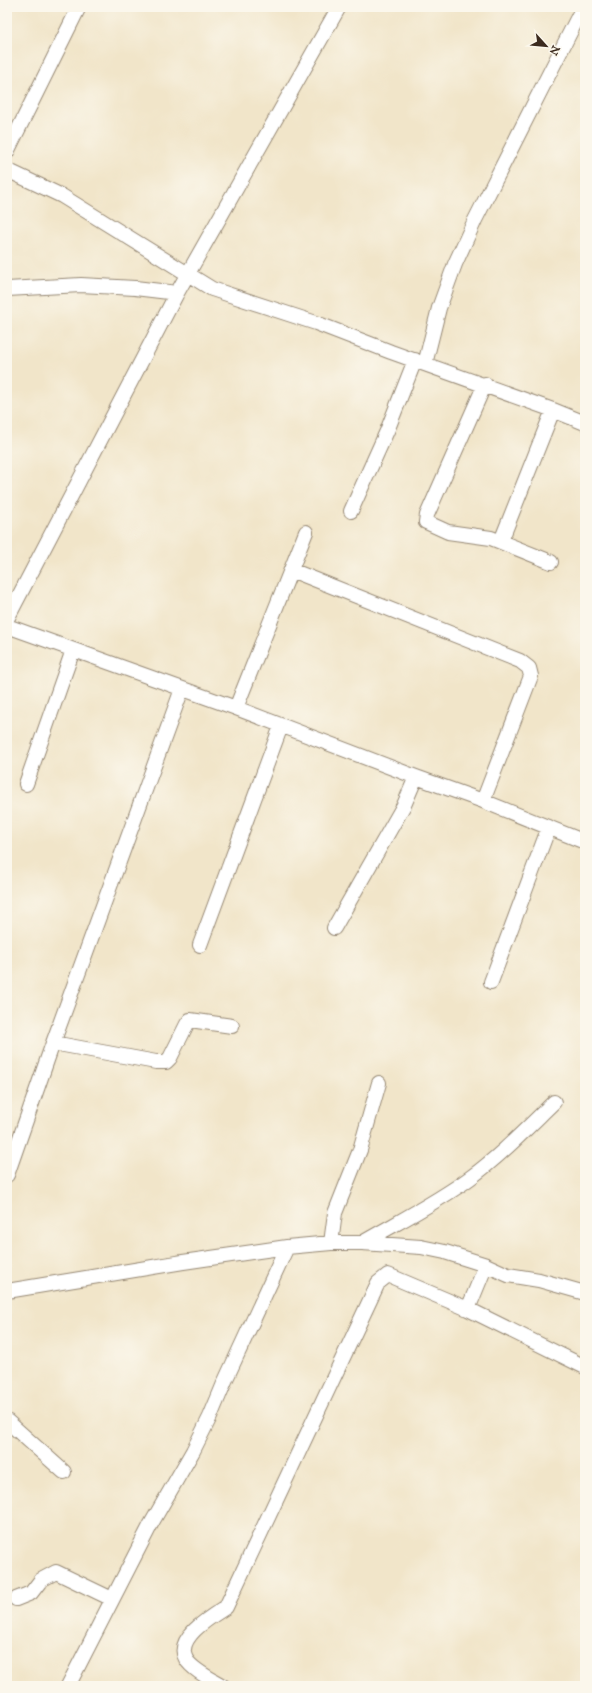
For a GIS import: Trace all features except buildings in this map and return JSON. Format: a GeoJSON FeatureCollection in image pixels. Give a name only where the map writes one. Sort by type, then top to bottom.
{"type":"FeatureCollection","features":[{"type":"Feature","properties":{"kind":"street"},"geometry":{"type":"LineString","coordinates":[[7,152],[79,7]]}},
{"type":"Feature","properties":{"kind":"street"},"geometry":{"type":"LineString","coordinates":[[7,619],[177,293],[339,7]]}},
{"type":"Feature","properties":{"kind":"street"},"geometry":{"type":"LineString","coordinates":[[350,511],[420,362],[455,264],[475,220],[583,7]]}},
{"type":"Feature","properties":{"kind":"street"},"geometry":{"type":"LineString","coordinates":[[7,170],[62,196],[188,275],[224,293],[299,317],[420,362],[485,384],[585,423]]}},
{"type":"Feature","properties":{"kind":"street"},"geometry":{"type":"LineString","coordinates":[[7,288],[81,285],[135,288],[177,293]]}},
{"type":"Feature","properties":{"kind":"street"},"geometry":{"type":"LineString","coordinates":[[485,384],[427,515],[426,522],[448,532],[459,535],[491,538],[502,541],[551,562]]}},
{"type":"Feature","properties":{"kind":"street"},"geometry":{"type":"LineString","coordinates":[[502,541],[553,410]]}},
{"type":"Feature","properties":{"kind":"street"},"geometry":{"type":"LineString","coordinates":[[236,708],[306,532]]}},
{"type":"Feature","properties":{"kind":"street"},"geometry":{"type":"LineString","coordinates":[[291,570],[520,661],[529,668],[531,676],[483,801]]}},
{"type":"Feature","properties":{"kind":"street"},"geometry":{"type":"LineString","coordinates":[[7,626],[236,708],[483,801],[585,842]]}},
{"type":"Feature","properties":{"kind":"street"},"geometry":{"type":"LineString","coordinates":[[26,784],[73,650]]}},
{"type":"Feature","properties":{"kind":"street"},"geometry":{"type":"LineString","coordinates":[[7,1175],[53,1043],[182,689]]}},
{"type":"Feature","properties":{"kind":"street"},"geometry":{"type":"LineString","coordinates":[[200,945],[281,726]]}},
{"type":"Feature","properties":{"kind":"street"},"geometry":{"type":"LineString","coordinates":[[334,928],[404,805],[416,777]]}},
{"type":"Feature","properties":{"kind":"street"},"geometry":{"type":"LineString","coordinates":[[491,982],[549,827]]}},
{"type":"Feature","properties":{"kind":"street"},"geometry":{"type":"LineString","coordinates":[[53,1043],[156,1062],[166,1062],[170,1058],[190,1020],[232,1026]]}},
{"type":"Feature","properties":{"kind":"street"},"geometry":{"type":"LineString","coordinates":[[331,1243],[335,1213],[360,1150],[379,1083]]}},
{"type":"Feature","properties":{"kind":"street"},"geometry":{"type":"LineString","coordinates":[[362,1243],[423,1209],[470,1177],[519,1135],[554,1102]]}},
{"type":"Feature","properties":{"kind":"street"},"geometry":{"type":"LineString","coordinates":[[7,1291],[175,1263],[287,1247],[331,1243],[362,1243],[421,1247],[445,1252],[486,1265],[508,1274],[539,1280],[585,1293]]}},
{"type":"Feature","properties":{"kind":"street"},"geometry":{"type":"LineString","coordinates":[[68,1686],[151,1524],[193,1451],[210,1417],[224,1381],[287,1247]]}},
{"type":"Feature","properties":{"kind":"street"},"geometry":{"type":"LineString","coordinates":[[468,1309],[486,1265]]}},
{"type":"Feature","properties":{"kind":"street"},"geometry":{"type":"LineString","coordinates":[[223,1686],[197,1670],[186,1659],[184,1649],[188,1638],[196,1628],[226,1607],[378,1283],[388,1275],[468,1309],[585,1367]]}},
{"type":"Feature","properties":{"kind":"street"},"geometry":{"type":"LineString","coordinates":[[7,1421],[64,1472]]}},
{"type":"Feature","properties":{"kind":"street"},"geometry":{"type":"LineString","coordinates":[[16,1599],[31,1593],[41,1580],[56,1572],[112,1599]]}}]}
